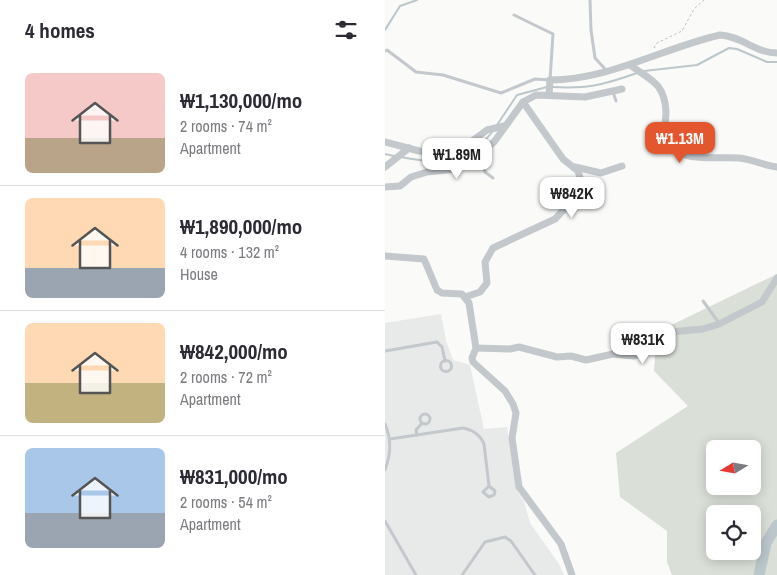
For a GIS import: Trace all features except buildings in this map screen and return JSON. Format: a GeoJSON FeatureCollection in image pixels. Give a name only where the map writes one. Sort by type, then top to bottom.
{"type":"FeatureCollection","features":[{"type":"Feature","properties":{"kind":"street"},"geometry":{"type":"LineString","coordinates":[[549,95],[550,80],[575,79],[607,70],[633,67],[652,58],[720,35],[735,36],[765,52],[777,53]]}},
{"type":"Feature","properties":{"kind":"street"},"geometry":{"type":"LineString","coordinates":[[633,67],[655,81],[662,89],[666,112],[664,138],[671,147],[692,158],[740,158],[759,165],[777,167]]}},
{"type":"Feature","properties":{"kind":"street"},"geometry":{"type":"LineString","coordinates":[[385,187],[400,186],[411,177],[427,172],[462,166],[494,142],[523,102],[536,95],[585,97],[622,89]]}},
{"type":"Feature","properties":{"kind":"street"},"geometry":{"type":"LineString","coordinates":[[523,102],[563,159],[574,166],[601,172],[622,166]]}},
{"type":"Feature","properties":{"kind":"street"},"geometry":{"type":"LineString","coordinates":[[385,142],[407,149],[450,153],[465,147],[487,130],[504,126]]}},
{"type":"Feature","properties":{"kind":"street"},"geometry":{"type":"LineString","coordinates":[[388,165],[407,149]]}},
{"type":"Feature","properties":{"kind":"street"},"geometry":{"type":"LineString","coordinates":[[465,297],[480,292],[487,282],[485,262],[493,248],[555,219],[563,212],[576,194],[581,181],[574,166]]}},
{"type":"Feature","properties":{"kind":"street"},"geometry":{"type":"LineString","coordinates":[[385,256],[423,259],[437,290],[447,294],[458,293],[465,297],[469,304],[476,348],[472,358],[473,362],[505,391],[516,413],[512,438],[522,494],[561,544],[572,575]]}},
{"type":"Feature","properties":{"kind":"street"},"geometry":{"type":"LineString","coordinates":[[476,348],[524,348],[538,353],[586,360],[613,354],[634,356],[645,352],[659,333],[703,329],[719,324],[762,302],[777,278]]}},
{"type":"Feature","properties":{"kind":"lane"},"geometry":{"type":"LineString","coordinates":[[590,0],[591,30],[595,58],[607,70]]}},
{"type":"Feature","properties":{"kind":"lane"},"geometry":{"type":"LineString","coordinates":[[385,50],[416,72],[443,75],[501,94],[535,79],[550,80],[553,34],[514,14]]}},
{"type":"Feature","properties":{"kind":"lane"},"geometry":{"type":"LineString","coordinates":[[613,92],[616,101]]}},
{"type":"Feature","properties":{"kind":"lane"},"geometry":{"type":"LineString","coordinates":[[493,178],[485,172],[483,166],[494,142]]}},
{"type":"Feature","properties":{"kind":"lane"},"geometry":{"type":"LineString","coordinates":[[703,301],[719,324]]}},
{"type":"Feature","properties":{"kind":"lane"},"geometry":{"type":"LineString","coordinates":[[385,351],[437,342],[442,347],[445,361]]}},
{"type":"Feature","properties":{"kind":"lane"},"geometry":{"type":"LineString","coordinates":[[417,435],[416,430],[422,423]]}},
{"type":"Feature","properties":{"kind":"lane"},"geometry":{"type":"LineString","coordinates":[[385,424],[391,439],[389,459],[385,470]]}},
{"type":"Feature","properties":{"kind":"lane"},"geometry":{"type":"LineString","coordinates":[[391,439],[463,428],[477,434],[484,444],[489,486]]}},
{"type":"Feature","properties":{"kind":"lane"},"geometry":{"type":"LineString","coordinates":[[385,521],[416,575]]}},
{"type":"Feature","properties":{"kind":"lane"},"geometry":{"type":"LineString","coordinates":[[462,575],[485,542],[505,537],[511,540],[535,575]]}},
{"type":"Feature","properties":{"kind":"path"},"geometry":{"type":"LineString","coordinates":[[652,58],[657,43],[682,30],[694,9],[704,0]]}},
{"type":"Feature","properties":{"kind":"shaded area"},"geometry":{"type":"Polygon","coordinates":[[[777,274],[777,575],[672,575],[667,562],[667,531],[620,497],[616,453],[688,406],[654,371],[657,332],[777,274]]]}},
{"type":"Feature","properties":{"kind":"shaded area"},"geometry":{"type":"Polygon","coordinates":[[[441,314],[446,341],[453,360],[470,365],[484,429],[507,427],[517,491],[524,501],[530,523],[559,564],[564,575],[385,575],[385,323],[441,314]]]}},
{"type":"Feature","properties":{"kind":"waterway"},"geometry":{"type":"LineString","coordinates":[[385,30],[400,6],[417,0]]}},
{"type":"Feature","properties":{"kind":"waterway"},"geometry":{"type":"LineString","coordinates":[[644,71],[697,65],[729,48],[737,49],[767,62],[777,62]]}},
{"type":"Feature","properties":{"kind":"waterway"},"geometry":{"type":"LineString","coordinates":[[552,87],[595,85],[637,73]]}},
{"type":"Feature","properties":{"kind":"waterway"},"geometry":{"type":"LineString","coordinates":[[497,125],[517,95],[547,87]]}},
{"type":"Feature","properties":{"kind":"waterway"},"geometry":{"type":"LineString","coordinates":[[401,157],[415,160],[440,161],[463,156],[483,142],[493,131]]}},
{"type":"Feature","properties":{"kind":"waterway"},"geometry":{"type":"LineString","coordinates":[[385,154],[394,156]]}},
{"type":"Feature","properties":{"kind":"waterway"},"geometry":{"type":"LineString","coordinates":[[759,575],[766,543],[777,525]]}}]}
